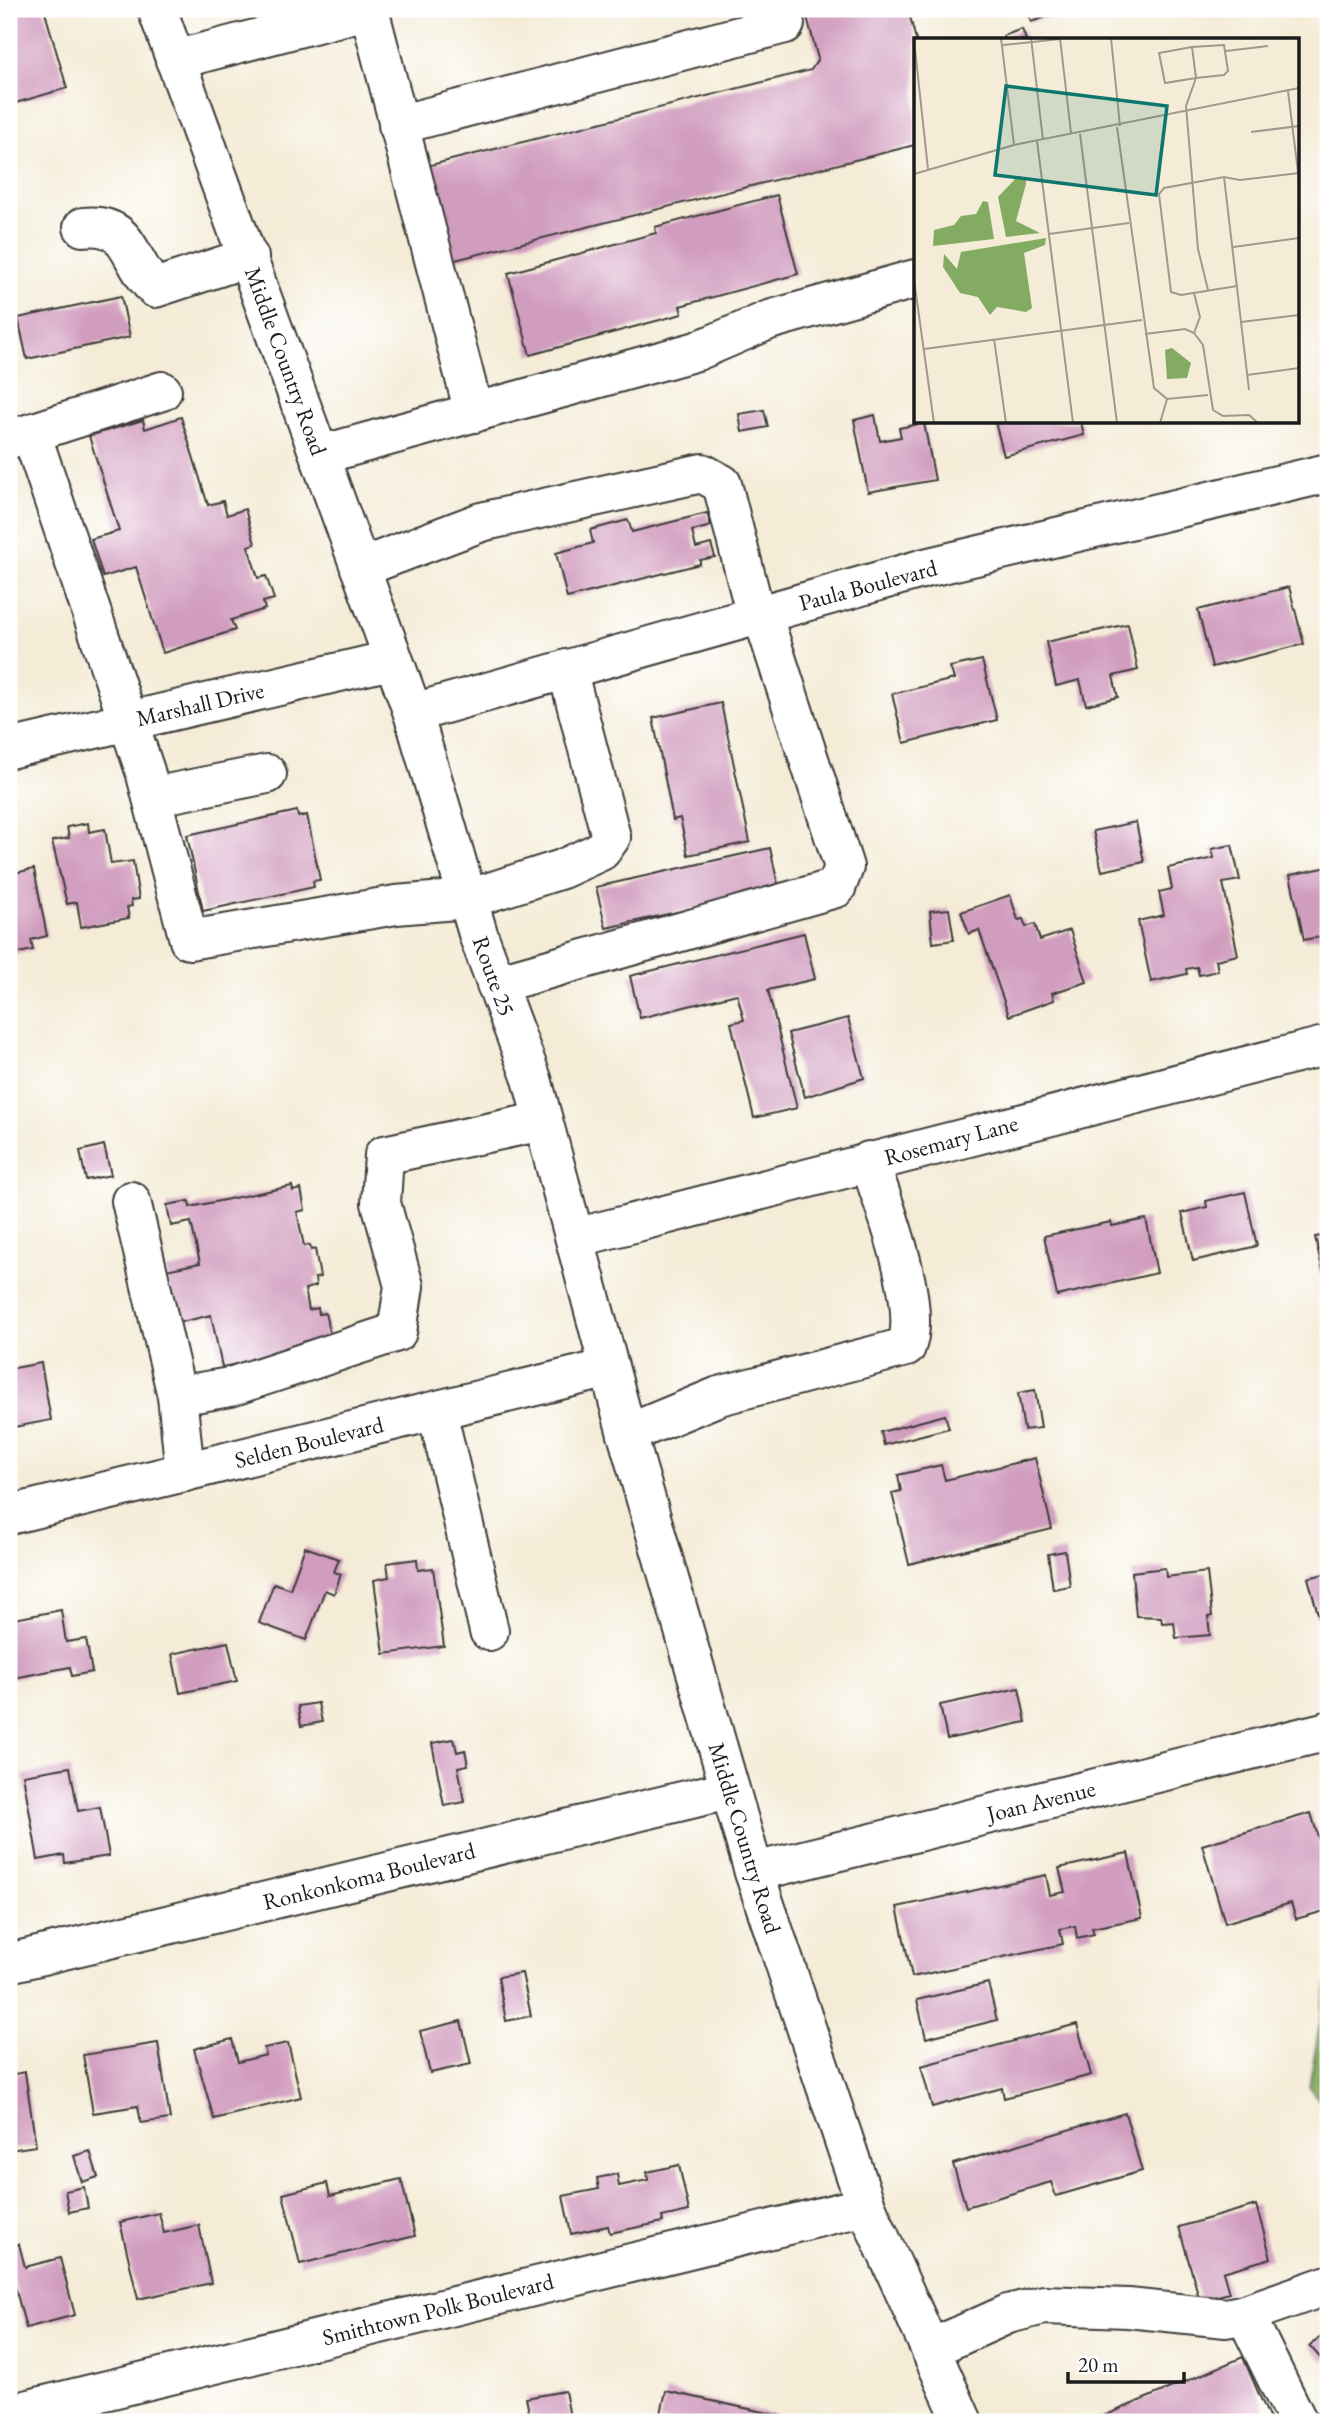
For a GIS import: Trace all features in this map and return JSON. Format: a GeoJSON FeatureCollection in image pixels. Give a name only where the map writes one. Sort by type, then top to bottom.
{"type":"FeatureCollection","features":[{"type":"Feature","properties":{"kind":"street","name":"Middle Country Road"},"geometry":{"type":"LineString","coordinates":[[158,9],[320,454],[391,660],[413,713]]}},
{"type":"Feature","properties":{"kind":"street"},"geometry":{"type":"LineString","coordinates":[[176,60],[370,9],[474,413]]}},
{"type":"Feature","properties":{"kind":"street"},"geometry":{"type":"LineString","coordinates":[[398,125],[785,24],[782,9]]}},
{"type":"Feature","properties":{"kind":"street"},"geometry":{"type":"LineString","coordinates":[[83,227],[103,224],[113,229],[122,237],[147,280],[155,288],[248,257]]}},
{"type":"Feature","properties":{"kind":"street"},"geometry":{"type":"LineString","coordinates":[[320,454],[697,351],[769,320],[914,279]]}},
{"type":"Feature","properties":{"kind":"street"},"geometry":{"type":"LineString","coordinates":[[162,391],[20,436],[128,721],[152,797],[190,940],[396,905],[468,899],[562,869],[601,851],[611,837],[567,669]]}},
{"type":"Feature","properties":{"kind":"street"},"geometry":{"type":"LineString","coordinates":[[360,568],[481,522],[702,473],[722,484],[759,615],[844,867],[836,888],[496,984]]}},
{"type":"Feature","properties":{"kind":"street","name":"Paula Boulevard"},"geometry":{"type":"LineString","coordinates":[[413,713],[925,568],[1328,473]]}},
{"type":"Feature","properties":{"kind":"street","name":"Marshall Drive"},"geometry":{"type":"LineString","coordinates":[[9,749],[391,660]]}},
{"type":"Feature","properties":{"kind":"street","name":"Route 25"},"geometry":{"type":"LineString","coordinates":[[413,713],[468,899],[532,1079],[575,1238]]}},
{"type":"Feature","properties":{"kind":"street"},"geometry":{"type":"LineString","coordinates":[[152,797],[267,774]]}},
{"type":"Feature","properties":{"kind":"street","name":"Rosemary Lane"},"geometry":{"type":"LineString","coordinates":[[575,1238],[1328,1045]]}},
{"type":"Feature","properties":{"kind":"street"},"geometry":{"type":"LineString","coordinates":[[177,1396],[230,1387],[397,1332],[404,1286],[382,1203],[384,1155],[543,1121]]}},
{"type":"Feature","properties":{"kind":"street"},"geometry":{"type":"LineString","coordinates":[[627,1434],[719,1396],[906,1347],[911,1335],[911,1312],[894,1239],[869,1161]]}},
{"type":"Feature","properties":{"kind":"street"},"geometry":{"type":"LineString","coordinates":[[131,1201],[177,1396],[185,1472]]}},
{"type":"Feature","properties":{"kind":"street","name":"Middle Country Road"},"geometry":{"type":"LineString","coordinates":[[575,1238],[627,1434],[728,1790],[754,1872],[866,2206],[963,2422]]}},
{"type":"Feature","properties":{"kind":"street","name":"Selden Boulevard"},"geometry":{"type":"LineString","coordinates":[[9,1515],[609,1368]]}},
{"type":"Feature","properties":{"kind":"street"},"geometry":{"type":"LineString","coordinates":[[437,1411],[489,1631]]}},
{"type":"Feature","properties":{"kind":"street","name":"Joan Avenue"},"geometry":{"type":"LineString","coordinates":[[754,1872],[1328,1731]]}},
{"type":"Feature","properties":{"kind":"street","name":"Ronkonkoma Boulevard"},"geometry":{"type":"LineString","coordinates":[[9,1963],[728,1790]]}},
{"type":"Feature","properties":{"kind":"street","name":"Smithtown Polk Boulevard"},"geometry":{"type":"LineString","coordinates":[[9,2414],[866,2206]]}},
{"type":"Feature","properties":{"kind":"street"},"geometry":{"type":"LineString","coordinates":[[930,2349],[1008,2314],[1044,2305],[1128,2308],[1226,2318],[1328,2285]]}},
{"type":"Feature","properties":{"kind":"street"},"geometry":{"type":"LineString","coordinates":[[1245,2314],[1298,2422]]}},
{"type":"Feature","properties":{"kind":"green space"},"geometry":{"type":"Polygon","coordinates":[[[1328,1976],[1328,2111],[1309,2087],[1328,1976]]]}},
{"type":"Feature","properties":{"kind":"building"},"geometry":{"type":"Polygon","coordinates":[[[9,9],[44,9],[67,88],[9,105],[9,9]]]}},
{"type":"Feature","properties":{"kind":"building"},"geometry":{"type":"Polygon","coordinates":[[[805,9],[908,9],[915,38],[914,145],[447,262],[423,167],[811,70],[818,59],[805,9]]]}},
{"type":"Feature","properties":{"kind":"building"},"geometry":{"type":"Polygon","coordinates":[[[1027,9],[1070,9],[1031,22],[1027,9]]]}},
{"type":"Feature","properties":{"kind":"building"},"geometry":{"type":"Polygon","coordinates":[[[1022,29],[1025,38],[1004,38],[1022,29]]]}},
{"type":"Feature","properties":{"kind":"building"},"geometry":{"type":"Polygon","coordinates":[[[777,195],[798,274],[680,306],[682,314],[530,355],[508,273],[656,233],[655,227],[777,195]]]}},
{"type":"Feature","properties":{"kind":"building"},"geometry":{"type":"Polygon","coordinates":[[[121,296],[130,337],[27,359],[18,318],[121,296]]]}},
{"type":"Feature","properties":{"kind":"building"},"geometry":{"type":"Polygon","coordinates":[[[764,410],[768,427],[742,432],[739,414],[764,410]]]}},
{"type":"Feature","properties":{"kind":"building"},"geometry":{"type":"Polygon","coordinates":[[[875,415],[880,441],[901,437],[899,428],[924,424],[935,480],[868,492],[854,420],[875,415]]]}},
{"type":"Feature","properties":{"kind":"building"},"geometry":{"type":"Polygon","coordinates":[[[181,417],[208,505],[223,501],[227,515],[245,509],[255,544],[248,546],[258,578],[266,576],[274,599],[263,602],[265,609],[231,620],[235,630],[163,653],[136,567],[103,577],[91,539],[119,531],[89,436],[143,420],[145,429],[181,417]]]}},
{"type":"Feature","properties":{"kind":"building"},"geometry":{"type":"Polygon","coordinates":[[[996,424],[1081,424],[1084,435],[1004,456],[996,424]]]}},
{"type":"Feature","properties":{"kind":"building"},"geometry":{"type":"Polygon","coordinates":[[[707,513],[711,526],[692,531],[696,548],[711,544],[715,557],[700,560],[700,564],[567,598],[556,553],[593,543],[590,530],[628,520],[632,532],[707,513]]]}},
{"type":"Feature","properties":{"kind":"building"},"geometry":{"type":"Polygon","coordinates":[[[1289,587],[1304,644],[1212,667],[1198,610],[1289,587]]]}},
{"type":"Feature","properties":{"kind":"building"},"geometry":{"type":"Polygon","coordinates":[[[1128,624],[1138,670],[1113,676],[1118,697],[1086,705],[1080,680],[1056,686],[1046,642],[1128,624]]]}},
{"type":"Feature","properties":{"kind":"building"},"geometry":{"type":"Polygon","coordinates":[[[982,660],[997,720],[904,743],[892,694],[954,679],[950,667],[982,660]]]}},
{"type":"Feature","properties":{"kind":"building"},"geometry":{"type":"Polygon","coordinates":[[[721,703],[750,842],[688,855],[680,818],[673,820],[653,718],[721,703]]]}},
{"type":"Feature","properties":{"kind":"building"},"geometry":{"type":"Polygon","coordinates":[[[297,811],[298,817],[307,815],[320,880],[313,881],[314,887],[203,911],[187,835],[297,811]]]}},
{"type":"Feature","properties":{"kind":"building"},"geometry":{"type":"Polygon","coordinates":[[[1136,822],[1144,862],[1102,871],[1093,831],[1136,822]]]}},
{"type":"Feature","properties":{"kind":"building"},"geometry":{"type":"Polygon","coordinates":[[[88,823],[89,832],[105,829],[111,864],[133,861],[139,899],[131,900],[132,906],[127,907],[129,918],[81,927],[77,902],[67,904],[52,841],[69,838],[67,827],[88,823]]]}},
{"type":"Feature","properties":{"kind":"building"},"geometry":{"type":"Polygon","coordinates":[[[1232,845],[1240,880],[1223,883],[1238,955],[1216,960],[1218,971],[1199,975],[1197,967],[1186,969],[1187,974],[1151,982],[1138,921],[1164,915],[1159,892],[1172,889],[1168,868],[1214,858],[1212,849],[1232,845]]]}},
{"type":"Feature","properties":{"kind":"building"},"geometry":{"type":"Polygon","coordinates":[[[770,848],[779,889],[606,928],[596,887],[770,848]]]}},
{"type":"Feature","properties":{"kind":"building"},"geometry":{"type":"Polygon","coordinates":[[[1328,867],[1328,935],[1304,940],[1290,875],[1328,867]]]}},
{"type":"Feature","properties":{"kind":"building"},"geometry":{"type":"Polygon","coordinates":[[[34,869],[47,936],[31,940],[33,950],[9,955],[9,874],[34,869]]]}},
{"type":"Feature","properties":{"kind":"building"},"geometry":{"type":"Polygon","coordinates":[[[1010,895],[1018,920],[1023,919],[1026,927],[1035,924],[1040,940],[1070,930],[1087,982],[1052,993],[1054,1000],[1009,1016],[979,930],[969,934],[961,912],[1010,895]]]}},
{"type":"Feature","properties":{"kind":"building"},"geometry":{"type":"Polygon","coordinates":[[[949,909],[954,940],[933,943],[930,911],[949,909]]]}},
{"type":"Feature","properties":{"kind":"building"},"geometry":{"type":"Polygon","coordinates":[[[804,933],[815,979],[768,990],[797,1108],[754,1118],[731,1023],[744,1020],[737,994],[640,1018],[630,976],[804,933]]]}},
{"type":"Feature","properties":{"kind":"building"},"geometry":{"type":"Polygon","coordinates":[[[848,1018],[864,1078],[805,1097],[788,1033],[848,1018]]]}},
{"type":"Feature","properties":{"kind":"building"},"geometry":{"type":"Polygon","coordinates":[[[104,1145],[111,1175],[86,1180],[80,1151],[104,1145]]]}},
{"type":"Feature","properties":{"kind":"building"},"geometry":{"type":"Polygon","coordinates":[[[292,1186],[293,1191],[301,1189],[305,1210],[297,1212],[304,1246],[310,1245],[311,1250],[315,1249],[320,1277],[315,1278],[316,1286],[305,1289],[309,1310],[318,1308],[319,1314],[325,1313],[330,1334],[325,1335],[327,1346],[222,1367],[211,1315],[177,1323],[166,1270],[200,1263],[191,1222],[171,1226],[167,1205],[189,1201],[190,1207],[292,1186]]]}},
{"type":"Feature","properties":{"kind":"building"},"geometry":{"type":"Polygon","coordinates":[[[1245,1192],[1257,1246],[1193,1261],[1182,1213],[1207,1207],[1206,1201],[1245,1192]]]}},
{"type":"Feature","properties":{"kind":"building"},"geometry":{"type":"Polygon","coordinates":[[[1146,1219],[1157,1273],[1057,1296],[1044,1236],[1111,1222],[1112,1226],[1146,1219]]]}},
{"type":"Feature","properties":{"kind":"building"},"geometry":{"type":"Polygon","coordinates":[[[1328,1235],[1328,1275],[1324,1276],[1315,1237],[1328,1235]]]}},
{"type":"Feature","properties":{"kind":"building"},"geometry":{"type":"Polygon","coordinates":[[[41,1363],[51,1420],[9,1428],[9,1369],[41,1363]]]}},
{"type":"Feature","properties":{"kind":"building"},"geometry":{"type":"Polygon","coordinates":[[[1035,1390],[1041,1428],[1024,1430],[1018,1393],[1035,1390]]]}},
{"type":"Feature","properties":{"kind":"building"},"geometry":{"type":"Polygon","coordinates":[[[945,1415],[949,1428],[884,1445],[881,1432],[945,1415]]]}},
{"type":"Feature","properties":{"kind":"building"},"geometry":{"type":"Polygon","coordinates":[[[1035,1458],[1052,1529],[909,1564],[892,1493],[901,1491],[898,1475],[941,1465],[945,1480],[1035,1458]]]}},
{"type":"Feature","properties":{"kind":"building"},"geometry":{"type":"Polygon","coordinates":[[[305,1547],[339,1559],[334,1572],[341,1574],[334,1594],[325,1590],[306,1640],[259,1623],[274,1583],[290,1589],[305,1547]]]}},
{"type":"Feature","properties":{"kind":"building"},"geometry":{"type":"Polygon","coordinates":[[[1065,1551],[1070,1586],[1053,1589],[1048,1554],[1065,1551]]]}},
{"type":"Feature","properties":{"kind":"building"},"geometry":{"type":"Polygon","coordinates":[[[417,1559],[418,1570],[433,1568],[444,1646],[384,1654],[374,1580],[389,1577],[387,1563],[417,1559]]]}},
{"type":"Feature","properties":{"kind":"building"},"geometry":{"type":"Polygon","coordinates":[[[1165,1568],[1166,1577],[1207,1572],[1212,1616],[1208,1617],[1210,1635],[1176,1638],[1174,1622],[1162,1623],[1161,1617],[1136,1616],[1132,1572],[1165,1568]]]}},
{"type":"Feature","properties":{"kind":"building"},"geometry":{"type":"Polygon","coordinates":[[[1328,1573],[1328,1619],[1320,1621],[1308,1578],[1328,1573]]]}},
{"type":"Feature","properties":{"kind":"building"},"geometry":{"type":"Polygon","coordinates":[[[61,1610],[66,1642],[86,1639],[92,1672],[72,1676],[70,1667],[9,1679],[9,1620],[61,1610]]]}},
{"type":"Feature","properties":{"kind":"building"},"geometry":{"type":"Polygon","coordinates":[[[228,1642],[237,1681],[180,1693],[172,1654],[228,1642]]]}},
{"type":"Feature","properties":{"kind":"building"},"geometry":{"type":"Polygon","coordinates":[[[1019,1688],[1026,1722],[947,1739],[940,1705],[1019,1688]]]}},
{"type":"Feature","properties":{"kind":"building"},"geometry":{"type":"Polygon","coordinates":[[[318,1703],[322,1722],[301,1726],[298,1706],[318,1703]]]}},
{"type":"Feature","properties":{"kind":"building"},"geometry":{"type":"Polygon","coordinates":[[[454,1739],[457,1752],[465,1750],[468,1765],[458,1767],[465,1802],[444,1806],[432,1743],[454,1739]]]}},
{"type":"Feature","properties":{"kind":"building"},"geometry":{"type":"Polygon","coordinates":[[[70,1767],[78,1811],[100,1807],[109,1856],[65,1863],[64,1855],[38,1860],[23,1775],[70,1767]]]}},
{"type":"Feature","properties":{"kind":"building"},"geometry":{"type":"Polygon","coordinates":[[[1311,1813],[1325,1860],[1328,1859],[1328,1910],[1296,1919],[1291,1903],[1225,1923],[1202,1845],[1311,1813]]]}},
{"type":"Feature","properties":{"kind":"building"},"geometry":{"type":"Polygon","coordinates":[[[1128,1853],[1142,1918],[1092,1928],[1094,1934],[1077,1938],[1075,1926],[1060,1929],[1063,1944],[912,1977],[897,1907],[1046,1875],[1050,1895],[1065,1892],[1059,1868],[1128,1853]]]}},
{"type":"Feature","properties":{"kind":"building"},"geometry":{"type":"Polygon","coordinates":[[[522,1973],[531,2016],[506,2021],[498,1977],[522,1973]]]}},
{"type":"Feature","properties":{"kind":"building"},"geometry":{"type":"Polygon","coordinates":[[[988,1983],[997,2020],[926,2038],[917,2000],[988,1983]]]}},
{"type":"Feature","properties":{"kind":"building"},"geometry":{"type":"Polygon","coordinates":[[[461,2021],[471,2064],[430,2073],[420,2031],[461,2021]]]}},
{"type":"Feature","properties":{"kind":"building"},"geometry":{"type":"Polygon","coordinates":[[[1077,2024],[1091,2075],[1004,2098],[1002,2088],[932,2107],[921,2066],[1077,2024]]]}},
{"type":"Feature","properties":{"kind":"building"},"geometry":{"type":"Polygon","coordinates":[[[232,2039],[238,2062],[266,2055],[264,2048],[288,2043],[301,2097],[214,2119],[194,2049],[232,2039]]]}},
{"type":"Feature","properties":{"kind":"building"},"geometry":{"type":"Polygon","coordinates":[[[158,2043],[170,2119],[141,2123],[138,2106],[93,2113],[83,2055],[158,2043]]]}},
{"type":"Feature","properties":{"kind":"building"},"geometry":{"type":"Polygon","coordinates":[[[25,2072],[36,2146],[9,2150],[9,2075],[25,2072]]]}},
{"type":"Feature","properties":{"kind":"building"},"geometry":{"type":"Polygon","coordinates":[[[1125,2113],[1142,2171],[1056,2196],[1051,2182],[966,2207],[953,2164],[1125,2113]]]}},
{"type":"Feature","properties":{"kind":"building"},"geometry":{"type":"Polygon","coordinates":[[[90,2151],[98,2177],[82,2182],[74,2156],[90,2151]]]}},
{"type":"Feature","properties":{"kind":"building"},"geometry":{"type":"Polygon","coordinates":[[[679,2165],[689,2211],[662,2217],[663,2222],[610,2233],[608,2226],[571,2234],[563,2196],[599,2189],[597,2178],[617,2174],[619,2186],[648,2180],[647,2172],[679,2165]]]}},
{"type":"Feature","properties":{"kind":"building"},"geometry":{"type":"Polygon","coordinates":[[[401,2179],[415,2236],[300,2264],[283,2194],[327,2183],[330,2196],[401,2179]]]}},
{"type":"Feature","properties":{"kind":"building"},"geometry":{"type":"Polygon","coordinates":[[[84,2187],[88,2208],[69,2212],[65,2191],[84,2187]]]}},
{"type":"Feature","properties":{"kind":"building"},"geometry":{"type":"Polygon","coordinates":[[[1256,2205],[1271,2258],[1223,2272],[1229,2293],[1200,2301],[1179,2227],[1256,2205]]]}},
{"type":"Feature","properties":{"kind":"building"},"geometry":{"type":"Polygon","coordinates":[[[159,2213],[164,2233],[199,2225],[211,2283],[138,2299],[120,2222],[159,2213]]]}},
{"type":"Feature","properties":{"kind":"building"},"geometry":{"type":"Polygon","coordinates":[[[19,2244],[25,2267],[60,2258],[75,2315],[26,2328],[9,2264],[9,2247],[19,2244]]]}},
{"type":"Feature","properties":{"kind":"building"},"geometry":{"type":"Polygon","coordinates":[[[1328,2331],[1328,2357],[1323,2361],[1310,2346],[1328,2331]]]}},
{"type":"Feature","properties":{"kind":"building"},"geometry":{"type":"Polygon","coordinates":[[[1243,2357],[1271,2422],[1090,2422],[1243,2357]]]}},
{"type":"Feature","properties":{"kind":"building"},"geometry":{"type":"Polygon","coordinates":[[[565,2391],[571,2422],[531,2422],[526,2398],[565,2391]]]}},
{"type":"Feature","properties":{"kind":"building"},"geometry":{"type":"Polygon","coordinates":[[[666,2391],[805,2421],[659,2422],[666,2391]]]}}]}
